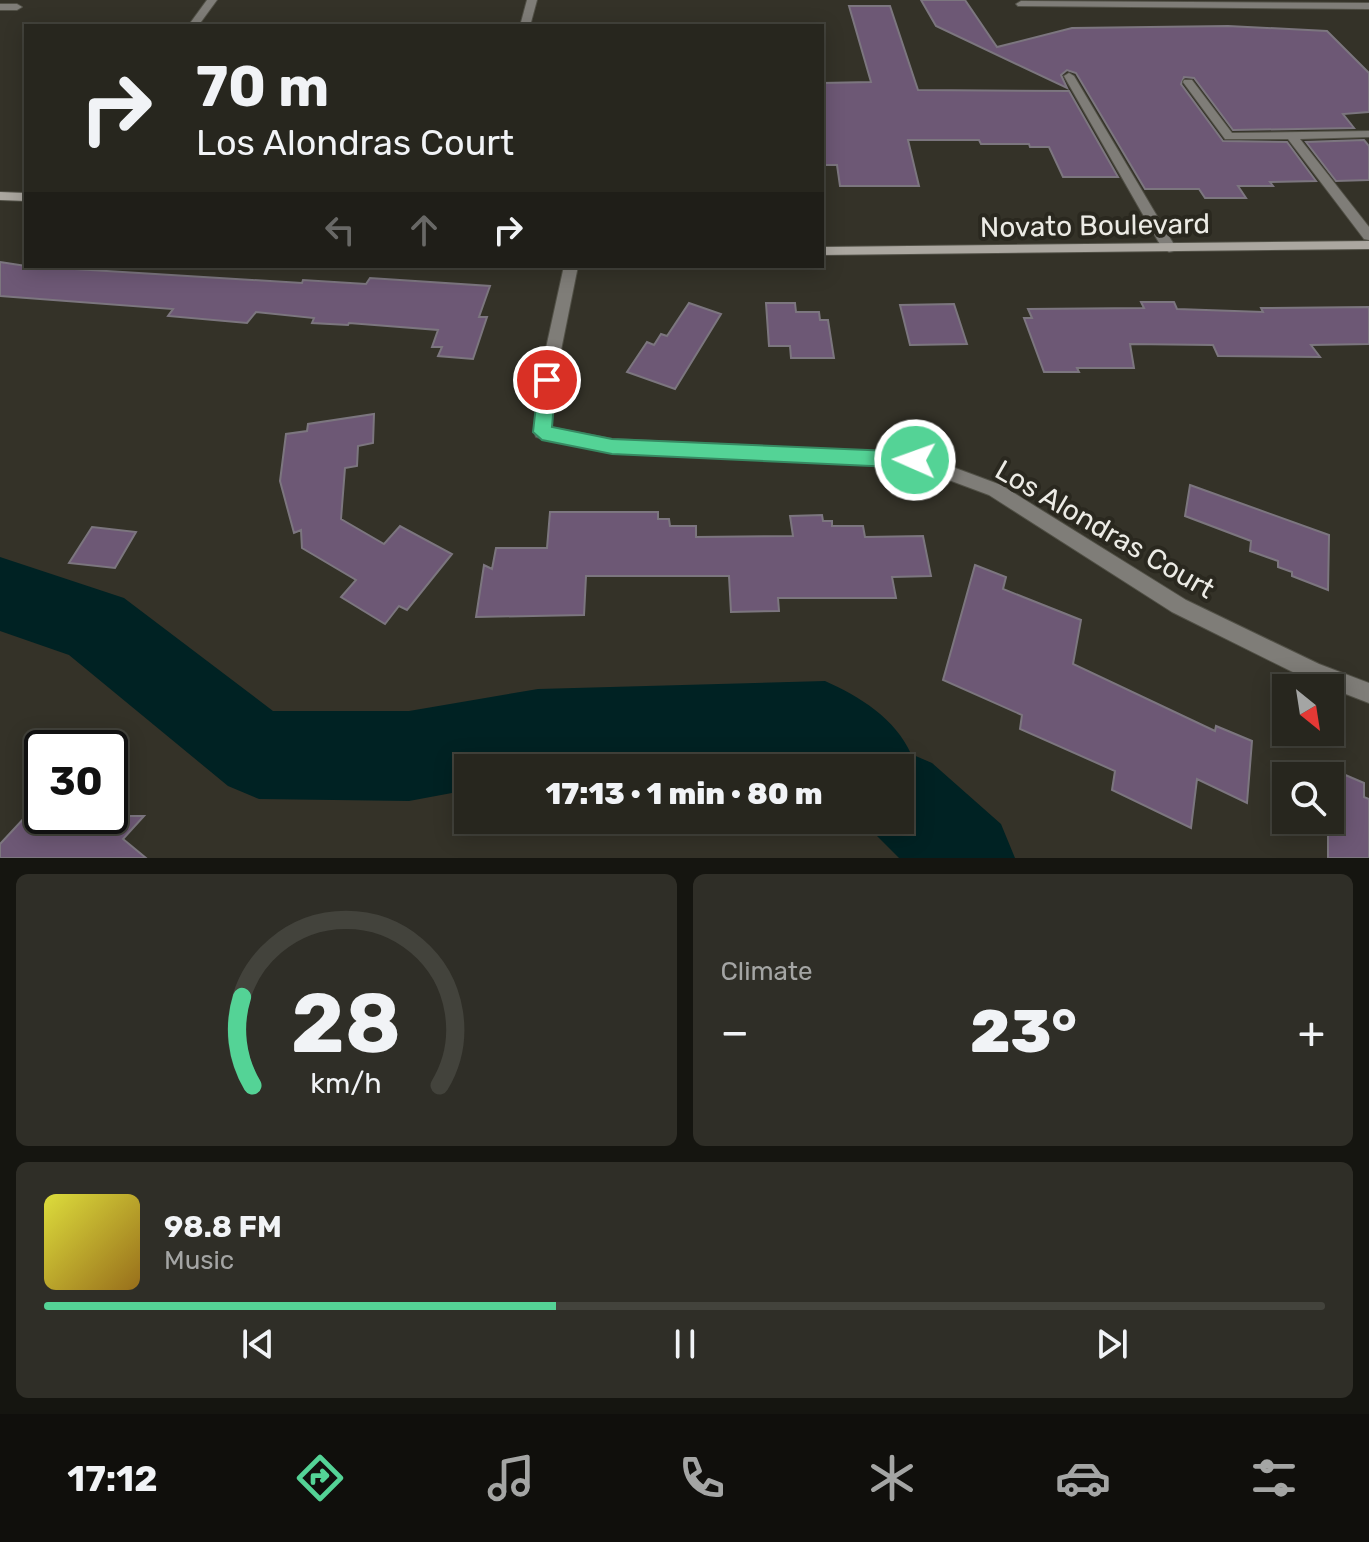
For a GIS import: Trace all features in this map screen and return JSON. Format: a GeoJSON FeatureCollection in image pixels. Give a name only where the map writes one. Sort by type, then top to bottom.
{"type":"FeatureCollection","features":[{"type":"Feature","properties":{"kind":"main road"},"geometry":{"type":"LineString","coordinates":[[0,196],[24,197]]}},
{"type":"Feature","properties":{"kind":"main road","name":"Novato Boulevard"},"geometry":{"type":"LineString","coordinates":[[824,251],[1369,245]]}},
{"type":"Feature","properties":{"kind":"street"},"geometry":{"type":"LineString","coordinates":[[194,24],[212,0]]}},
{"type":"Feature","properties":{"kind":"street"},"geometry":{"type":"LineString","coordinates":[[526,24],[532,0]]}},
{"type":"Feature","properties":{"kind":"street"},"geometry":{"type":"LineString","coordinates":[[1021,4],[1369,6]]}},
{"type":"Feature","properties":{"kind":"street"},"geometry":{"type":"LineString","coordinates":[[0,7],[17,7]]}},
{"type":"Feature","properties":{"kind":"street"},"geometry":{"type":"LineString","coordinates":[[1069,76],[1169,248]]}},
{"type":"Feature","properties":{"kind":"street"},"geometry":{"type":"LineString","coordinates":[[1188,82],[1229,137],[1369,134]]}},
{"type":"Feature","properties":{"kind":"street"},"geometry":{"type":"LineString","coordinates":[[1292,136],[1369,236]]}},
{"type":"Feature","properties":{"kind":"street","name":"Los Alondras Court"},"geometry":{"type":"LineString","coordinates":[[571,268],[547,380],[542,432],[612,446],[915,460],[995,490],[1179,606],[1314,672],[1369,693]]}},
{"type":"Feature","properties":{"kind":"building"},"geometry":{"type":"Polygon","coordinates":[[[921,0],[965,0],[997,47],[1072,28],[1228,26],[1327,31],[1369,73],[1369,112],[1343,114],[1354,128],[1233,130],[1194,78],[1184,77],[1181,84],[1223,141],[1287,142],[1316,181],[1238,186],[1246,198],[1205,198],[1199,189],[1145,189],[1076,73],[1067,70],[1061,75],[1067,88],[936,26],[921,0]]]}},
{"type":"Feature","properties":{"kind":"building"},"geometry":{"type":"Polygon","coordinates":[[[849,6],[890,6],[918,90],[1069,91],[1118,177],[1063,177],[1049,147],[981,144],[979,140],[908,140],[919,186],[840,186],[837,165],[824,165],[824,83],[871,82],[849,6]]]}},
{"type":"Feature","properties":{"kind":"building"},"geometry":{"type":"Polygon","coordinates":[[[1364,140],[1369,146],[1369,180],[1336,181],[1306,142],[1364,140]]]}},
{"type":"Feature","properties":{"kind":"building"},"geometry":{"type":"Polygon","coordinates":[[[0,262],[24,268],[302,283],[303,280],[366,284],[370,278],[490,286],[479,317],[487,317],[473,359],[438,356],[442,347],[432,347],[438,330],[312,323],[314,318],[256,312],[247,323],[168,316],[173,309],[0,296],[0,262]]]}},
{"type":"Feature","properties":{"kind":"building"},"geometry":{"type":"Polygon","coordinates":[[[1141,302],[1174,302],[1177,309],[1263,312],[1261,308],[1369,307],[1369,344],[1311,345],[1320,357],[1218,356],[1213,345],[1130,344],[1134,368],[1077,368],[1079,372],[1044,372],[1024,318],[1032,318],[1028,309],[1144,308],[1141,302]]]}},
{"type":"Feature","properties":{"kind":"building"},"geometry":{"type":"Polygon","coordinates":[[[689,303],[721,314],[675,389],[627,372],[647,342],[654,345],[661,334],[667,336],[689,303]]]}},
{"type":"Feature","properties":{"kind":"building"},"geometry":{"type":"Polygon","coordinates":[[[766,303],[795,303],[796,312],[819,312],[820,320],[828,320],[834,358],[791,358],[790,346],[769,346],[766,303]]]}},
{"type":"Feature","properties":{"kind":"building"},"geometry":{"type":"Polygon","coordinates":[[[954,304],[967,344],[910,345],[900,305],[954,304]]]}},
{"type":"Feature","properties":{"kind":"building"},"geometry":{"type":"Polygon","coordinates":[[[374,414],[373,443],[358,446],[357,466],[345,468],[341,519],[384,544],[400,526],[452,554],[407,610],[399,606],[385,624],[341,597],[356,580],[302,548],[301,530],[294,533],[280,481],[286,434],[307,431],[308,424],[374,414]]]}},
{"type":"Feature","properties":{"kind":"building"},"geometry":{"type":"Polygon","coordinates":[[[1190,485],[1329,535],[1328,590],[1292,576],[1292,572],[1278,567],[1278,561],[1250,551],[1251,541],[1185,516],[1190,485]]]}},
{"type":"Feature","properties":{"kind":"building"},"geometry":{"type":"Polygon","coordinates":[[[550,512],[658,512],[658,519],[669,519],[670,526],[696,526],[696,537],[793,536],[790,516],[822,515],[823,521],[832,521],[832,526],[863,526],[865,537],[923,536],[931,576],[892,577],[896,598],[778,598],[779,611],[731,612],[729,576],[586,576],[584,615],[476,617],[484,565],[492,569],[496,548],[547,548],[550,512]]]}},
{"type":"Feature","properties":{"kind":"building"},"geometry":{"type":"Polygon","coordinates":[[[92,527],[136,532],[115,568],[69,563],[92,527]]]}},
{"type":"Feature","properties":{"kind":"building"},"geometry":{"type":"Polygon","coordinates":[[[975,565],[1006,577],[1003,589],[1081,620],[1073,664],[1215,731],[1216,726],[1252,741],[1247,803],[1197,779],[1191,828],[1112,790],[1115,771],[1020,729],[1022,715],[943,680],[975,565]]]}},
{"type":"Feature","properties":{"kind":"building"},"geometry":{"type":"Polygon","coordinates":[[[1344,774],[1364,783],[1364,797],[1369,799],[1369,858],[1328,858],[1328,834],[1344,834],[1344,774]]]}},
{"type":"Feature","properties":{"kind":"building"},"geometry":{"type":"Polygon","coordinates":[[[128,816],[144,816],[128,834],[128,816]]]}},
{"type":"Feature","properties":{"kind":"building"},"geometry":{"type":"Polygon","coordinates":[[[24,818],[24,834],[128,834],[123,839],[146,858],[0,858],[0,844],[24,818]]]}},
{"type":"Feature","properties":{"kind":"waterway"},"geometry":{"type":"LineString","coordinates":[[0,594],[95,625],[259,755],[409,756],[538,733],[825,725],[857,754]]}},
{"type":"Feature","properties":{"kind":"waterway"},"geometry":{"type":"LineString","coordinates":[[914,808],[967,858]]}},
{"type":"Feature","properties":{"kind":"route"},"geometry":{"type":"LineString","coordinates":[[547,380],[542,432],[612,446],[915,460]]}}]}
